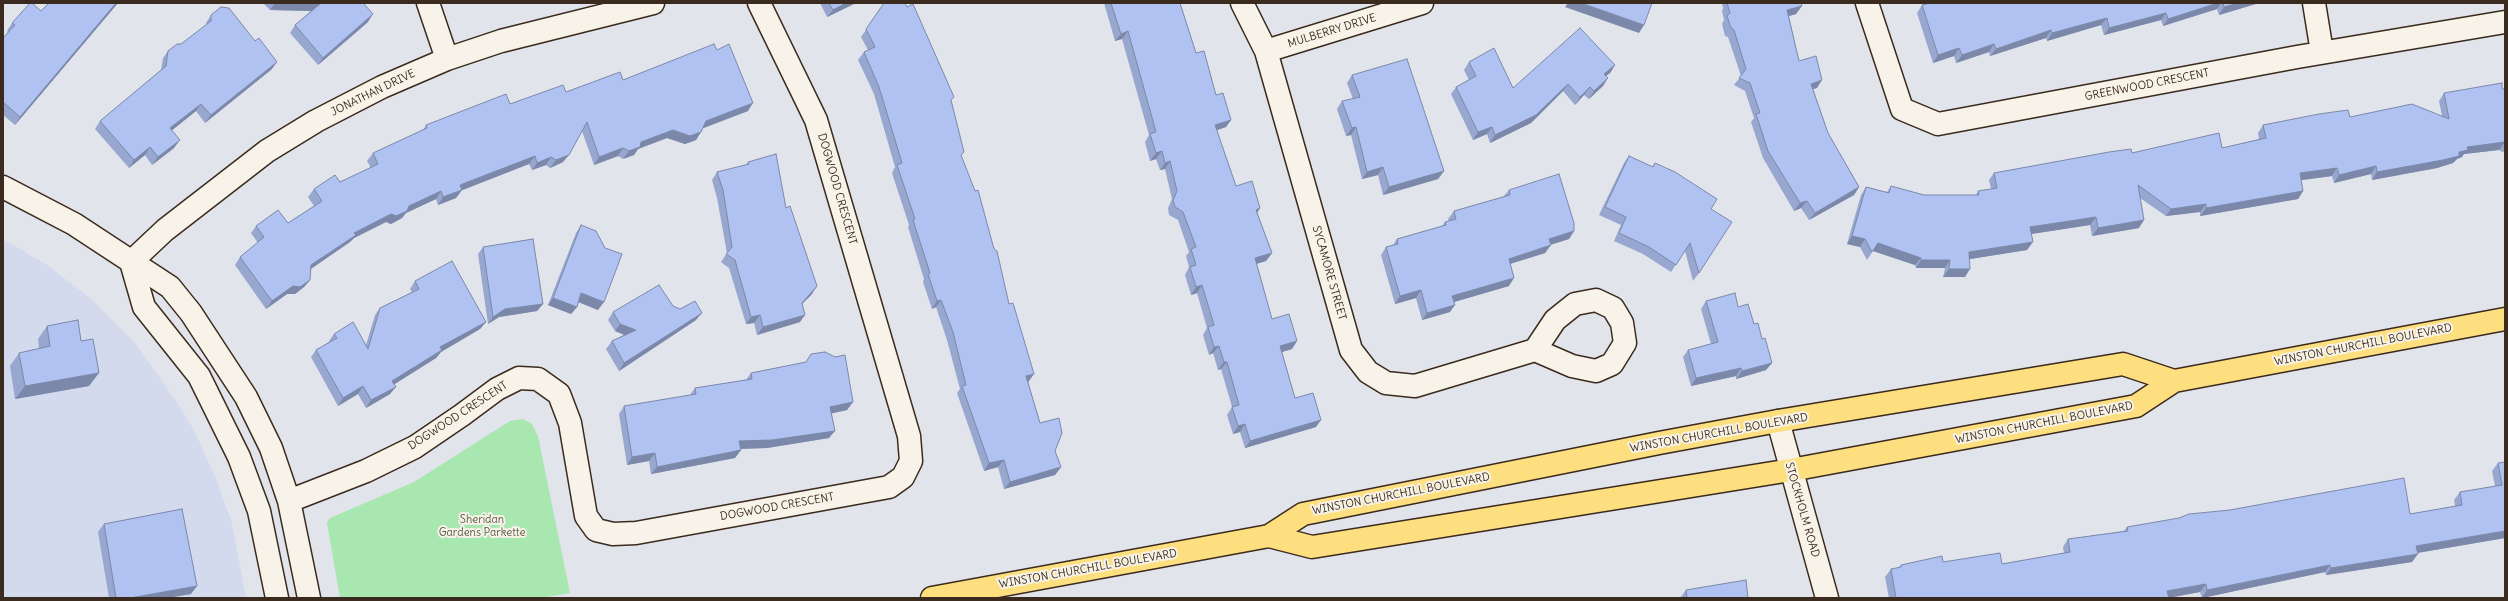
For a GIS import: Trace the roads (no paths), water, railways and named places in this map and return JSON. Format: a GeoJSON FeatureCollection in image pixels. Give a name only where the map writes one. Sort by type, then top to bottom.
{"type":"FeatureCollection","features":[{"type":"Feature","properties":{"kind":"main road","name":"WINSTON CHURCHILL BOULEVARD"},"geometry":{"type":"LineString","coordinates":[[1269,536],[1312,546],[1791,470],[2136,406],[2174,381],[2505,319]]}},
{"type":"Feature","properties":{"kind":"main road","name":"WINSTON CHURCHILL BOULEVARD"},"geometry":{"type":"LineString","coordinates":[[932,598],[1269,536],[1303,514],[1659,443],[1778,421],[2123,364],[2174,381]]}},
{"type":"Feature","properties":{"kind":"street"},"geometry":{"type":"LineString","coordinates":[[428,3],[447,58]]}},
{"type":"Feature","properties":{"kind":"street","name":"JONATHAN DRIVE"},"geometry":{"type":"LineString","coordinates":[[131,262],[165,230],[267,151],[316,121],[382,87],[447,58],[501,41],[653,3]]}},
{"type":"Feature","properties":{"kind":"street","name":"DOGWOOD CRESCENT"},"geometry":{"type":"LineString","coordinates":[[289,501],[366,471],[415,447],[497,389],[519,378],[538,379],[559,394],[570,423],[586,516],[596,530],[613,534],[636,533],[888,487],[903,477],[911,461],[909,436],[816,120],[759,3]]}},
{"type":"Feature","properties":{"kind":"street","name":"SYCAMORE STREET"},"geometry":{"type":"LineString","coordinates":[[1242,3],[1266,51],[1351,350],[1368,372],[1386,383],[1415,386],[1535,350]]}},
{"type":"Feature","properties":{"kind":"street","name":"MULBERRY DRIVE"},"geometry":{"type":"LineString","coordinates":[[1266,51],[1422,3]]}},
{"type":"Feature","properties":{"kind":"street","name":"GREENWOOD CRESCENT"},"geometry":{"type":"LineString","coordinates":[[1867,3],[1902,109],[1938,124],[2322,52],[2505,22]]}},
{"type":"Feature","properties":{"kind":"street"},"geometry":{"type":"LineString","coordinates":[[2314,3],[2322,52]]}},
{"type":"Feature","properties":{"kind":"street"},"geometry":{"type":"LineString","coordinates":[[3,187],[74,224],[170,287],[212,342],[259,421],[289,501],[309,598]]}},
{"type":"Feature","properties":{"kind":"street"},"geometry":{"type":"LineString","coordinates":[[131,262],[144,307],[199,376],[239,457],[259,511],[277,598]]}},
{"type":"Feature","properties":{"kind":"street","name":"STOCKHOLM ROAD"},"geometry":{"type":"LineString","coordinates":[[1778,421],[1827,598]]}},
{"type":"Feature","properties":{"kind":"park label","name":"Sheridan Gardens Parkette"},"geometry":{"type":"Point","coordinates":[482,526]}}]}
